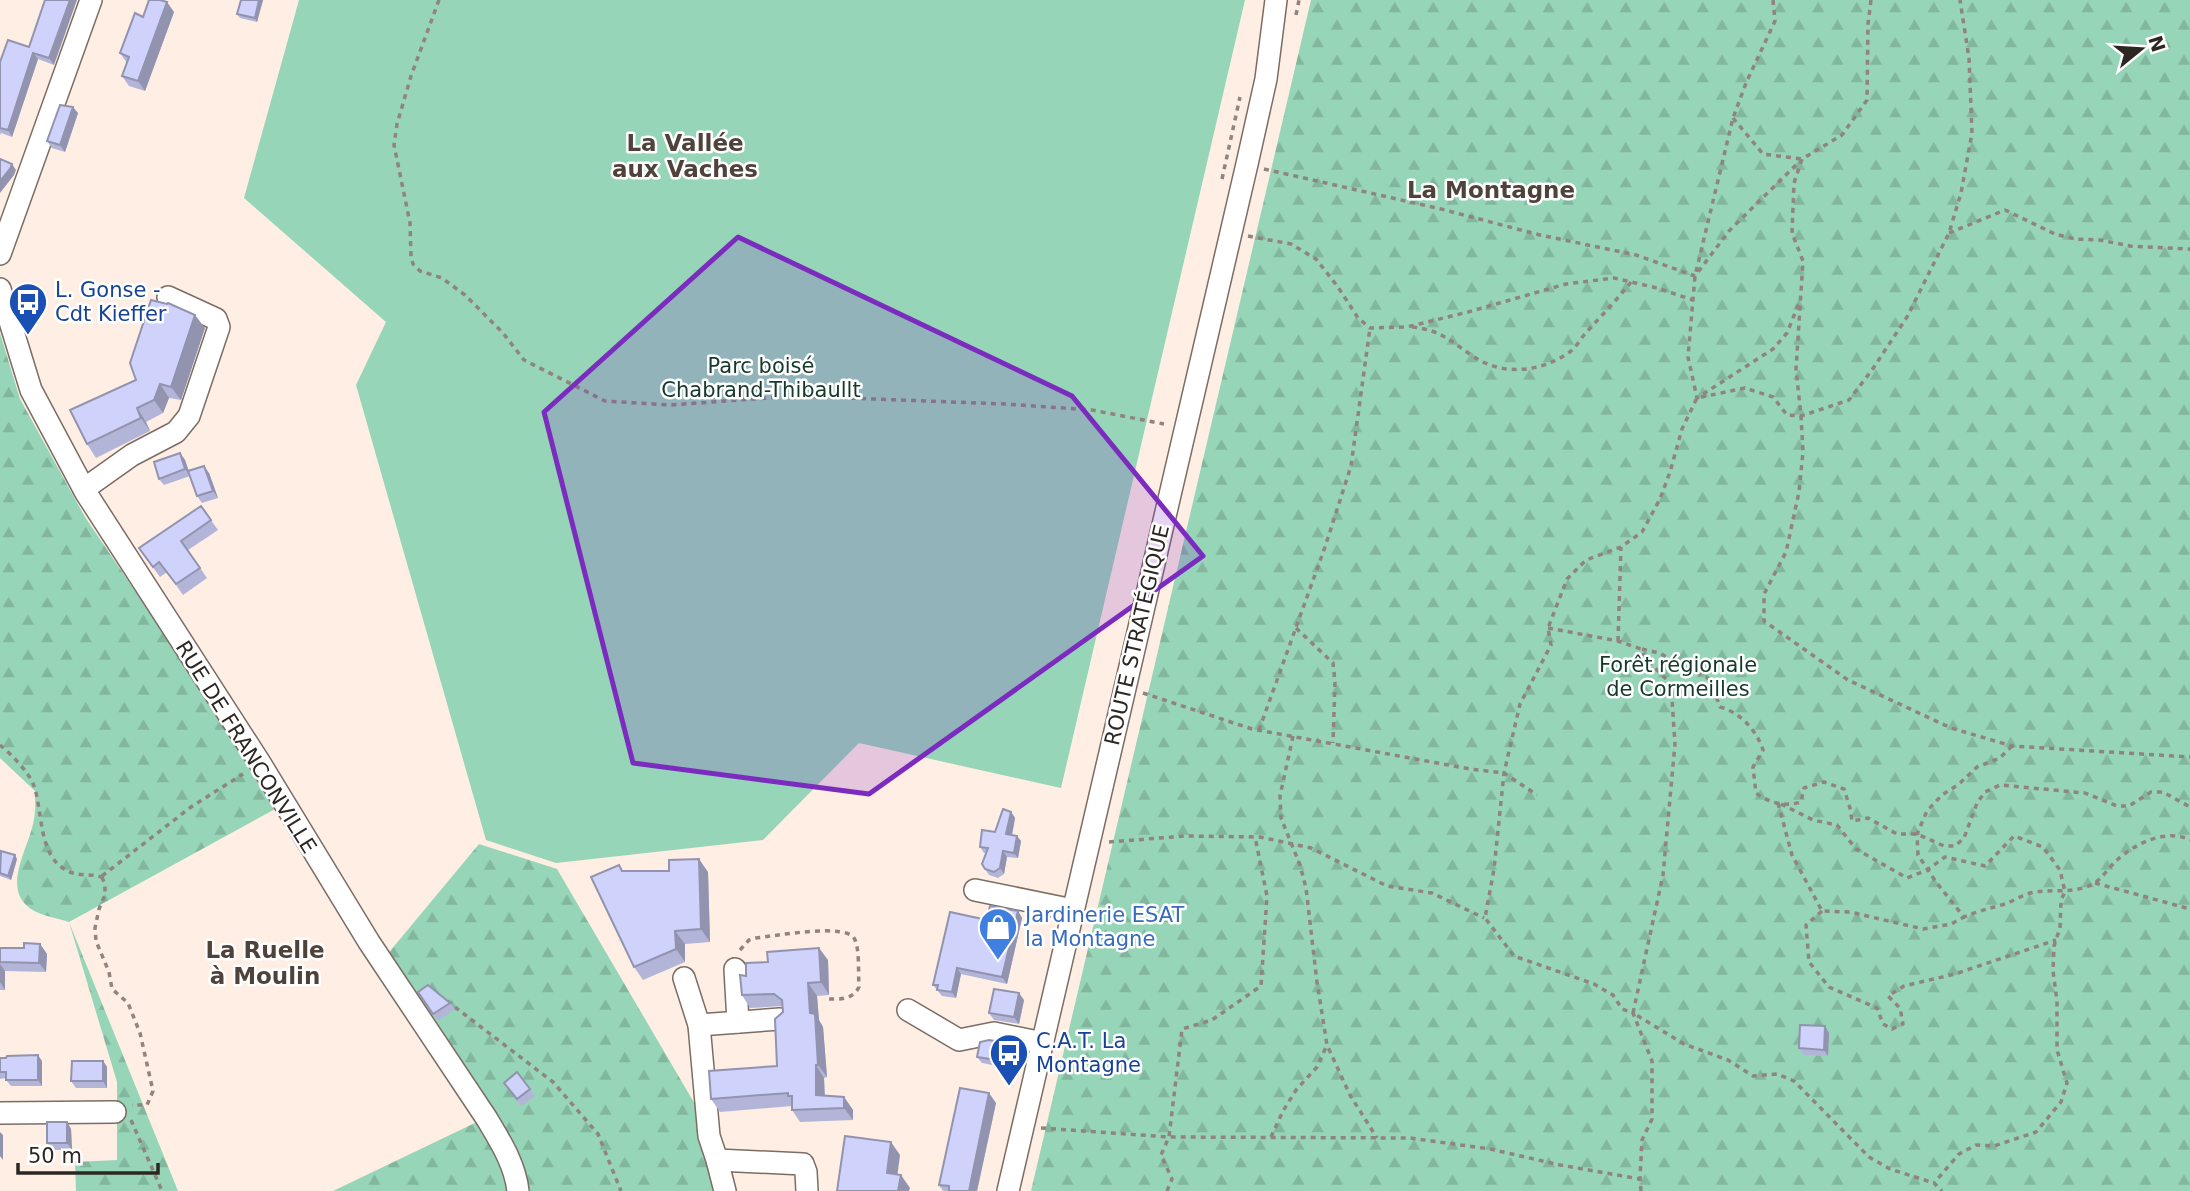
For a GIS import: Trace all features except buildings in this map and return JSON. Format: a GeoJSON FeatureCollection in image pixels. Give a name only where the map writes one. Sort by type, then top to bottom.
{"type":"FeatureCollection","features":[{"type":"Feature","properties":{"kind":"street"},"geometry":{"type":"LineString","coordinates":[[0,254],[91,0]]}},
{"type":"Feature","properties":{"kind":"street","name":"ROUTE STRATÉGIQUE"},"geometry":{"type":"LineString","coordinates":[[1008,1191],[1232,232],[1265,79],[1276,0]]}},
{"type":"Feature","properties":{"kind":"street","name":"ROUTE STRATÉGIQUE"},"geometry":{"type":"LineString","coordinates":[[1265,79],[1291,0]]}},
{"type":"Feature","properties":{"kind":"street","name":"RUE DE FRANCONVILLE"},"geometry":{"type":"LineString","coordinates":[[0,277],[4,311],[31,390],[83,489],[260,763],[369,942],[487,1119],[516,1177],[518,1191]]}},
{"type":"Feature","properties":{"kind":"street"},"geometry":{"type":"LineString","coordinates":[[83,489],[132,455],[176,432],[189,416],[219,327],[216,319],[168,297]]}},
{"type":"Feature","properties":{"kind":"street"},"geometry":{"type":"LineString","coordinates":[[975,890],[1073,910]]}},
{"type":"Feature","properties":{"kind":"street"},"geometry":{"type":"LineString","coordinates":[[735,969],[738,1022]]}},
{"type":"Feature","properties":{"kind":"street"},"geometry":{"type":"LineString","coordinates":[[684,978],[699,1025],[709,1136],[725,1191]]}},
{"type":"Feature","properties":{"kind":"street"},"geometry":{"type":"LineString","coordinates":[[908,1010],[960,1040],[994,1033],[1043,1043]]}},
{"type":"Feature","properties":{"kind":"street"},"geometry":{"type":"LineString","coordinates":[[699,1025],[780,1019]]}},
{"type":"Feature","properties":{"kind":"street"},"geometry":{"type":"LineString","coordinates":[[0,1113],[115,1112]]}},
{"type":"Feature","properties":{"kind":"street"},"geometry":{"type":"LineString","coordinates":[[717,1160],[803,1164],[807,1191]]}},
{"type":"Feature","properties":{"kind":"path"},"geometry":{"type":"LineString","coordinates":[[439,0],[411,76],[397,124],[394,145],[410,223],[411,257],[413,264],[420,271],[442,278],[465,296],[503,333],[524,360],[605,401],[670,405],[795,396],[1005,404],[1093,410],[1164,424]]}},
{"type":"Feature","properties":{"kind":"path"},"geometry":{"type":"LineString","coordinates":[[1697,398],[1688,358],[1695,276],[1733,118],[1775,21],[1773,0]]}},
{"type":"Feature","properties":{"kind":"path"},"geometry":{"type":"LineString","coordinates":[[1695,276],[1729,231],[1802,159],[1842,135],[1867,100],[1871,0]]}},
{"type":"Feature","properties":{"kind":"path"},"geometry":{"type":"LineString","coordinates":[[1697,398],[1745,388],[1773,397],[1787,415],[1801,416],[1849,400],[1872,370],[1907,317],[1949,233],[1961,194],[1972,133],[1969,58],[1960,0]]}},
{"type":"Feature","properties":{"kind":"path"},"geometry":{"type":"LineString","coordinates":[[1733,118],[1763,154],[1802,159]]}},
{"type":"Feature","properties":{"kind":"path"},"geometry":{"type":"LineString","coordinates":[[1226,155],[1247,164],[1540,235],[1636,255],[1695,276]]}},
{"type":"Feature","properties":{"kind":"path"},"geometry":{"type":"LineString","coordinates":[[1802,159],[1794,183],[1792,211],[1792,233],[1803,261],[1796,369],[1802,452],[1799,492],[1786,552],[1764,594],[1764,621],[1848,680],[1951,728],[2012,746],[2190,757]]}},
{"type":"Feature","properties":{"kind":"path"},"geometry":{"type":"LineString","coordinates":[[1949,233],[2005,210],[2055,234],[2075,239],[2100,240],[2130,246],[2190,249]]}},
{"type":"Feature","properties":{"kind":"path"},"geometry":{"type":"LineString","coordinates":[[1232,232],[1292,244],[1316,259],[1358,318],[1370,328],[1428,328],[1481,361],[1496,367],[1531,370],[1573,350],[1631,282]]}},
{"type":"Feature","properties":{"kind":"path"},"geometry":{"type":"LineString","coordinates":[[1407,327],[1566,284],[1614,278],[1693,300]]}},
{"type":"Feature","properties":{"kind":"path"},"geometry":{"type":"LineString","coordinates":[[1485,918],[1494,869],[1504,773],[1520,704],[1551,645],[1548,628],[1567,579],[1586,560],[1621,547],[1642,533],[1660,499],[1682,429],[1697,398],[1773,349],[1787,332],[1801,299]]}},
{"type":"Feature","properties":{"kind":"path"},"geometry":{"type":"LineString","coordinates":[[1259,730],[1351,466],[1370,328]]}},
{"type":"Feature","properties":{"kind":"path"},"geometry":{"type":"LineString","coordinates":[[1618,641],[1621,547]]}},
{"type":"Feature","properties":{"kind":"path"},"geometry":{"type":"LineString","coordinates":[[1296,628],[1333,663],[1333,743]]}},
{"type":"Feature","properties":{"kind":"path"},"geometry":{"type":"LineString","coordinates":[[1548,628],[1618,641],[1658,653],[1721,685],[1717,699],[1720,707],[1730,710],[1759,735],[1763,750],[1753,767],[1756,793],[1767,802],[1801,802],[1804,788],[1824,782],[1844,789],[1852,821],[1868,818],[1897,834],[1917,834],[1944,846],[1955,846],[1964,838],[1984,792],[2000,785],[2085,793],[2117,806],[2129,806],[2151,792],[2163,792],[2190,807]]}},
{"type":"Feature","properties":{"kind":"path"},"geometry":{"type":"LineString","coordinates":[[1641,649],[1646,659],[1671,684],[1675,744],[1663,875],[1633,1013],[1652,1061],[1652,1119],[1642,1140],[1641,1191]]}},
{"type":"Feature","properties":{"kind":"path"},"geometry":{"type":"LineString","coordinates":[[1124,687],[1259,730],[1504,773],[1537,795]]}},
{"type":"Feature","properties":{"kind":"path"},"geometry":{"type":"LineString","coordinates":[[1293,736],[1280,796],[1281,818],[1300,864],[1306,888],[1327,1045],[1350,1095],[1377,1138]]}},
{"type":"Feature","properties":{"kind":"path"},"geometry":{"type":"LineString","coordinates":[[0,745],[15,758],[33,784],[44,835],[51,854],[62,869],[76,876],[90,873],[102,877]]}},
{"type":"Feature","properties":{"kind":"path"},"geometry":{"type":"LineString","coordinates":[[1964,917],[1918,855],[1917,834],[1927,811],[1942,795],[1977,767],[2000,758],[2012,746]]}},
{"type":"Feature","properties":{"kind":"path"},"geometry":{"type":"LineString","coordinates":[[102,877],[191,807],[260,763]]}},
{"type":"Feature","properties":{"kind":"path"},"geometry":{"type":"LineString","coordinates":[[1778,803],[1814,820],[1837,825],[1856,849],[1907,878],[1927,870],[1945,857],[1985,866],[2014,836],[2043,847],[2060,870],[2065,892],[2061,900],[2060,928],[2053,971],[2057,1001],[2057,1050],[2067,1083],[2061,1102],[2036,1132],[1994,1146],[1976,1145],[1959,1154],[1934,1184]]}},
{"type":"Feature","properties":{"kind":"path"},"geometry":{"type":"LineString","coordinates":[[1778,803],[1792,855],[1822,911]]}},
{"type":"Feature","properties":{"kind":"path"},"geometry":{"type":"LineString","coordinates":[[1089,841],[1101,843],[1185,836],[1255,837],[1311,848],[1387,886],[1432,893],[1485,918],[1514,956],[1594,984],[1613,995],[1622,1009],[1684,1044],[1727,1059],[1753,1076],[1777,1074],[1794,1081],[1869,1157],[1890,1169],[1934,1184],[1942,1191]]}},
{"type":"Feature","properties":{"kind":"path"},"geometry":{"type":"LineString","coordinates":[[2056,940],[1955,974],[1904,986],[1888,996],[1900,1008],[1903,1024],[1892,1029],[1884,1024],[1877,1008],[1829,987],[1809,961],[1807,925],[1822,911],[1850,912],[1923,929],[1951,924],[1982,909],[2032,893],[2065,892],[2095,883],[2117,860],[2137,845],[2164,836],[2190,840]]}},
{"type":"Feature","properties":{"kind":"path"},"geometry":{"type":"LineString","coordinates":[[1167,1191],[1172,1179],[1161,1155],[1169,1137],[1182,1029],[1212,1020],[1261,986],[1267,896],[1255,837]]}},
{"type":"Feature","properties":{"kind":"path"},"geometry":{"type":"LineString","coordinates":[[102,877],[105,895],[99,909],[96,941],[109,972],[112,989],[128,1003],[135,1016],[153,1091],[147,1105],[124,1106],[115,1112]]}},
{"type":"Feature","properties":{"kind":"path"},"geometry":{"type":"LineString","coordinates":[[2095,883],[2190,909]]}},
{"type":"Feature","properties":{"kind":"path"},"geometry":{"type":"LineString","coordinates":[[735,969],[733,955],[749,940],[843,930],[851,933],[856,940],[859,987],[856,994],[850,998],[824,999]]}},
{"type":"Feature","properties":{"kind":"path"},"geometry":{"type":"LineString","coordinates":[[445,999],[553,1082],[598,1134],[621,1191]]}},
{"type":"Feature","properties":{"kind":"path"},"geometry":{"type":"LineString","coordinates":[[1271,1138],[1283,1111],[1296,1090],[1317,1067],[1327,1045]]}},
{"type":"Feature","properties":{"kind":"path"},"geometry":{"type":"LineString","coordinates":[[115,1112],[129,1115],[162,1191]]}},
{"type":"Feature","properties":{"kind":"path"},"geometry":{"type":"LineString","coordinates":[[1033,1127],[1169,1137],[1410,1138],[1490,1149],[1640,1179]]}},
{"type":"Feature","properties":{"kind":"highlighted area"},"geometry":{"type":"Polygon","coordinates":[[[738,237],[1072,396],[1203,556],[869,794],[633,763],[544,412],[738,237]]]}},
{"type":"Feature","properties":{"kind":"green space","name":"Parc boisé Chabrand-Thibaullt"},"geometry":{"type":"Polygon","coordinates":[[[299,0],[1245,0],[1061,788],[859,743],[763,840],[556,863],[486,840],[356,385],[386,322],[244,198],[299,0]]]}},
{"type":"Feature","properties":{"kind":"green space","name":"Forêt régionale de Cormeilles"},"geometry":{"type":"Polygon","coordinates":[[[1311,0],[2190,0],[2190,1191],[1031,1191],[1311,0]]]}},
{"type":"Feature","properties":{"kind":"green space"},"geometry":{"type":"Polygon","coordinates":[[[0,333],[20,399],[85,517],[242,749],[277,808],[69,922],[35,911],[22,900],[17,879],[34,819],[35,791],[0,758],[0,333]]]}},
{"type":"Feature","properties":{"kind":"green space"},"geometry":{"type":"Polygon","coordinates":[[[479,844],[557,869],[699,1111],[715,1191],[333,1191],[479,1121],[376,968],[479,844]]]}},
{"type":"Feature","properties":{"kind":"green space"},"geometry":{"type":"Polygon","coordinates":[[[69,922],[178,1191],[76,1191],[75,1162],[117,1160],[117,1082],[69,922]]]}},
{"type":"Feature","properties":{"kind":"place","name":"L. Gonse - Cdt Kieffer"},"geometry":{"type":"Point","coordinates":[28,336]}},
{"type":"Feature","properties":{"kind":"place","name":"Jardinerie ESAT la Montagne"},"geometry":{"type":"Point","coordinates":[998,961]}},
{"type":"Feature","properties":{"kind":"place","name":"C.A.T. La Montagne"},"geometry":{"type":"Point","coordinates":[1009,1087]}},
{"type":"Feature","properties":{"kind":"district","name":"La Vallée aux Vaches"},"geometry":{"type":"Point","coordinates":[685,156]}},
{"type":"Feature","properties":{"kind":"district","name":"La Montagne"},"geometry":{"type":"Point","coordinates":[1491,190]}},
{"type":"Feature","properties":{"kind":"district","name":"La Ruelle à Moulin"},"geometry":{"type":"Point","coordinates":[265,963]}}]}
